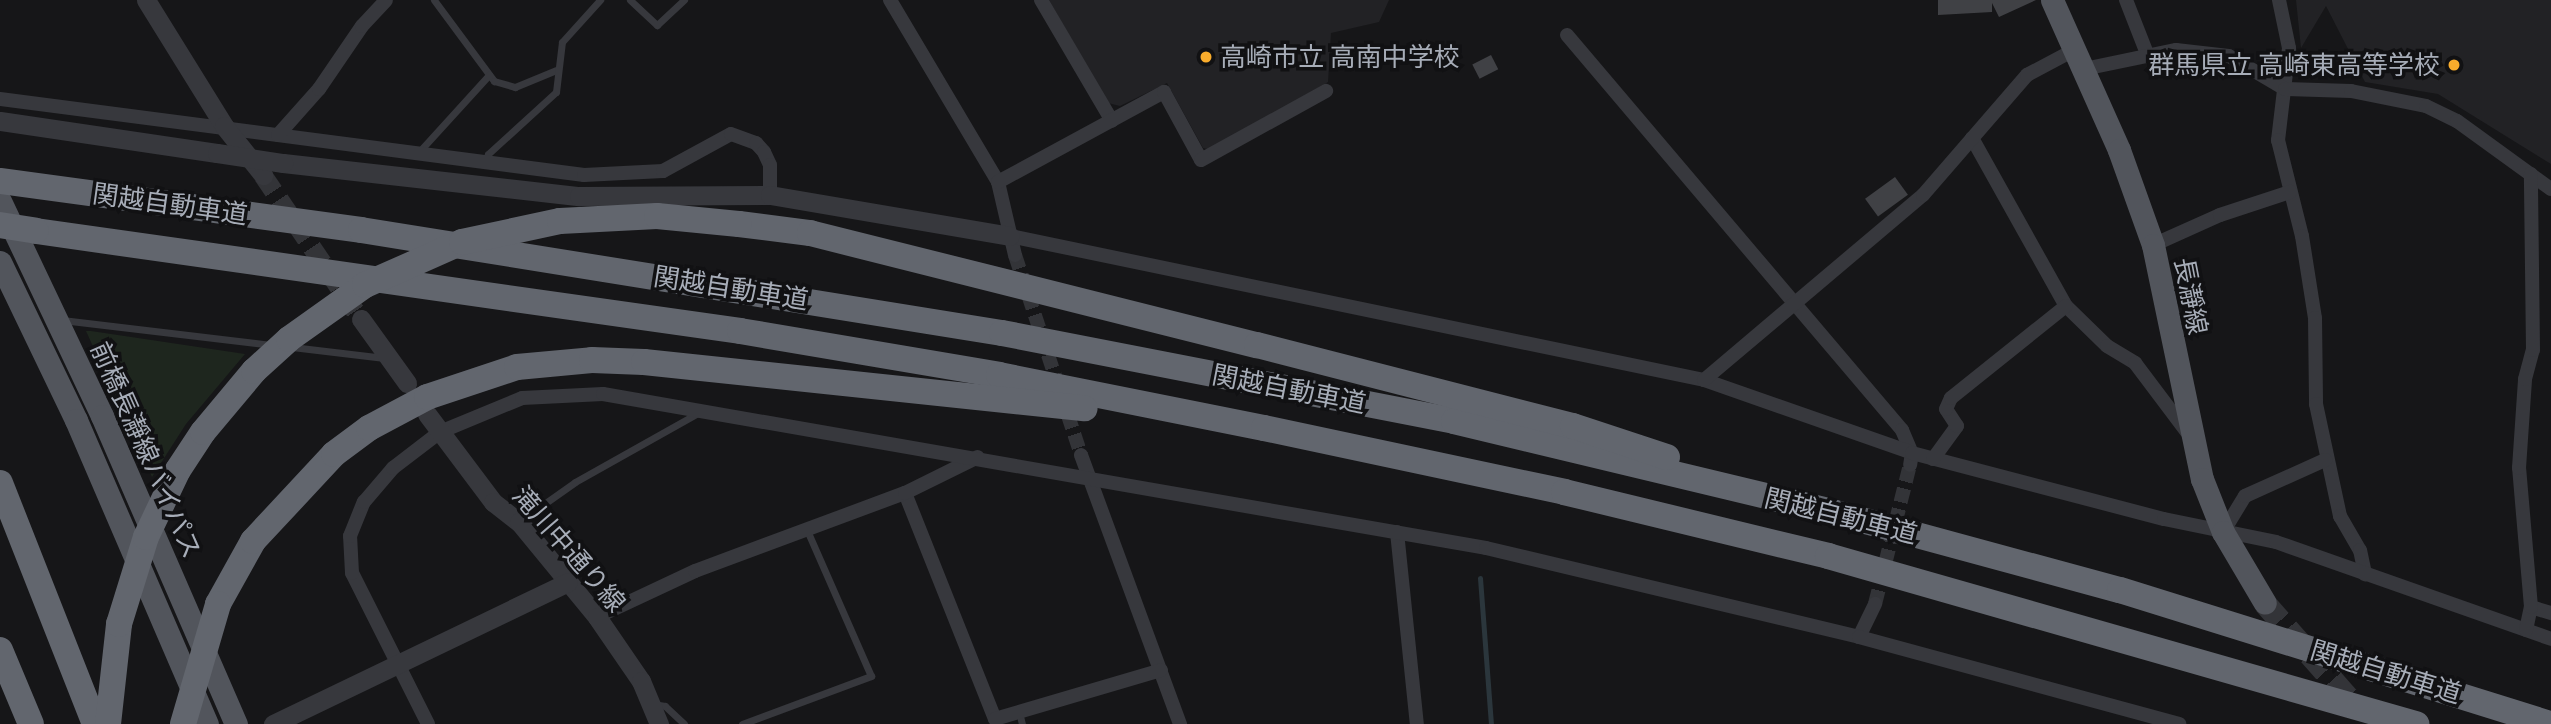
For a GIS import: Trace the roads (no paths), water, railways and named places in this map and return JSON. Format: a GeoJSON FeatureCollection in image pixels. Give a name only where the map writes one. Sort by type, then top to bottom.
{"type":"FeatureCollection","features":[{"type":"Feature","properties":{"kind":"highway","name":"関越自動車道"},"geometry":{"type":"LineString","coordinates":[[4,188],[361,230],[1002,333],[1454,421],[1832,512],[2120,590],[2550,724]]}},
{"type":"Feature","properties":{"kind":"highway"},"geometry":{"type":"LineString","coordinates":[[108,724],[119,624],[146,537],[178,470],[203,432],[254,371],[346,297],[418,259],[510,229],[607,216],[739,224],[810,233],[1573,426],[1832,512]]}},
{"type":"Feature","properties":{"kind":"highway","name":"関越自動車道"},"geometry":{"type":"LineString","coordinates":[[0,225],[740,331],[999,375],[1264,428],[1564,492],[1828,556],[2416,724]]}},
{"type":"Feature","properties":{"kind":"highway"},"geometry":{"type":"LineString","coordinates":[[183,724],[218,604],[261,531],[334,454],[369,428],[427,397],[517,367],[592,360],[644,362],[1264,428]]}},
{"type":"Feature","properties":{"kind":"highway"},"geometry":{"type":"LineString","coordinates":[[0,483],[94,724]]}},
{"type":"Feature","properties":{"kind":"highway"},"geometry":{"type":"LineString","coordinates":[[0,650],[32,724]]}},
{"type":"Feature","properties":{"kind":"main road","name":"長瀞線"},"geometry":{"type":"LineString","coordinates":[[2052,0],[2153,245],[2191,437],[2223,532],[2265,603]]}},
{"type":"Feature","properties":{"kind":"main road","name":"前橋長瀞線バイパス"},"geometry":{"type":"LineString","coordinates":[[4,188],[56,319],[236,724]]}},
{"type":"Feature","properties":{"kind":"main road","name":"前橋長瀞線バイパス"},"geometry":{"type":"LineString","coordinates":[[0,262],[76,419],[207,724]]}},
{"type":"Feature","properties":{"kind":"street"},"geometry":{"type":"LineString","coordinates":[[146,0],[224,126],[263,175]]}},
{"type":"Feature","properties":{"kind":"street"},"geometry":{"type":"LineString","coordinates":[[278,135],[319,89],[362,26],[386,0]]}},
{"type":"Feature","properties":{"kind":"street"},"geometry":{"type":"LineString","coordinates":[[890,0],[998,182],[1012,245]]}},
{"type":"Feature","properties":{"kind":"street"},"geometry":{"type":"LineString","coordinates":[[1041,0],[1112,121]]}},
{"type":"Feature","properties":{"kind":"street"},"geometry":{"type":"LineString","coordinates":[[2126,0],[2148,56]]}},
{"type":"Feature","properties":{"kind":"street"},"geometry":{"type":"LineString","coordinates":[[2279,0],[2288,48],[2278,140],[2302,236],[2315,318],[2316,404],[2325,460],[2340,516],[2360,550],[2365,574]]}},
{"type":"Feature","properties":{"kind":"street"},"geometry":{"type":"LineString","coordinates":[[1567,35],[1902,430],[1911,459]]}},
{"type":"Feature","properties":{"kind":"street"},"geometry":{"type":"LineString","coordinates":[[1704,380],[1793,301],[1923,195],[2027,75],[2079,60],[2148,56],[2176,50],[2229,56],[2285,89],[2351,92],[2426,106],[2457,121],[2551,189]]}},
{"type":"Feature","properties":{"kind":"street"},"geometry":{"type":"LineString","coordinates":[[998,182],[1164,92],[1201,160],[1326,91]]}},
{"type":"Feature","properties":{"kind":"street"},"geometry":{"type":"LineString","coordinates":[[0,99],[224,126],[416,156],[584,175],[663,171],[731,134],[756,142],[764,152],[770,164],[770,195]]}},
{"type":"Feature","properties":{"kind":"street"},"geometry":{"type":"LineString","coordinates":[[0,121],[283,163],[579,196],[770,195],[1704,380],[1911,459],[1933,459],[2223,532],[2276,542],[2551,639]]}},
{"type":"Feature","properties":{"kind":"street"},"geometry":{"type":"LineString","coordinates":[[1972,138],[2066,306],[2108,346],[2135,363],[2191,437]]}},
{"type":"Feature","properties":{"kind":"street"},"geometry":{"type":"LineString","coordinates":[[2526,630],[2531,607],[2519,468],[2525,379],[2533,350],[2531,174]]}},
{"type":"Feature","properties":{"kind":"street"},"geometry":{"type":"LineString","coordinates":[[2153,245],[2290,192]]}},
{"type":"Feature","properties":{"kind":"street"},"geometry":{"type":"LineString","coordinates":[[1933,459],[1957,426],[1946,409],[1951,398],[2066,306]]}},
{"type":"Feature","properties":{"kind":"street"},"geometry":{"type":"LineString","coordinates":[[362,319],[407,383]]}},
{"type":"Feature","properties":{"kind":"street"},"geometry":{"type":"LineString","coordinates":[[428,724],[352,573],[351,536],[364,502],[379,485],[440,432],[522,398],[603,394],[1087,475],[1486,548],[1859,637],[2179,724]]}},
{"type":"Feature","properties":{"kind":"street","name":"滝川中通り線"},"geometry":{"type":"LineString","coordinates":[[428,414],[493,502],[519,522],[597,617],[653,704],[660,724]]}},
{"type":"Feature","properties":{"kind":"street"},"geometry":{"type":"LineString","coordinates":[[1081,455],[1180,724]]}},
{"type":"Feature","properties":{"kind":"street"},"geometry":{"type":"LineString","coordinates":[[597,617],[695,571],[905,493],[978,457]]}},
{"type":"Feature","properties":{"kind":"street"},"geometry":{"type":"LineString","coordinates":[[2223,532],[2245,495],[2325,460]]}},
{"type":"Feature","properties":{"kind":"street"},"geometry":{"type":"LineString","coordinates":[[905,493],[995,719],[1021,718],[1161,670]]}},
{"type":"Feature","properties":{"kind":"street"},"geometry":{"type":"LineString","coordinates":[[1397,532],[1416,724]]}},
{"type":"Feature","properties":{"kind":"street"},"geometry":{"type":"LineString","coordinates":[[273,724],[568,582]]}},
{"type":"Feature","properties":{"kind":"street"},"geometry":{"type":"LineString","coordinates":[[1859,637],[1875,604]]}},
{"type":"Feature","properties":{"kind":"street"},"geometry":{"type":"LineString","coordinates":[[2531,607],[2551,612]]}},
{"type":"Feature","properties":{"kind":"lane"},"geometry":{"type":"LineString","coordinates":[[434,0],[489,75],[505,87],[515,87],[556,70]]}},
{"type":"Feature","properties":{"kind":"lane"},"geometry":{"type":"LineString","coordinates":[[486,164],[488,154],[556,92],[556,70],[562,42],[600,0]]}},
{"type":"Feature","properties":{"kind":"lane"},"geometry":{"type":"LineString","coordinates":[[630,0],[657,25],[684,0]]}},
{"type":"Feature","properties":{"kind":"lane"},"geometry":{"type":"LineString","coordinates":[[416,156],[421,145],[489,75]]}},
{"type":"Feature","properties":{"kind":"lane"},"geometry":{"type":"LineString","coordinates":[[56,319],[388,358]]}},
{"type":"Feature","properties":{"kind":"lane"},"geometry":{"type":"LineString","coordinates":[[519,522],[575,482],[705,409]]}},
{"type":"Feature","properties":{"kind":"lane"},"geometry":{"type":"LineString","coordinates":[[742,724],[871,676],[807,530]]}},
{"type":"Feature","properties":{"kind":"lane"},"geometry":{"type":"LineString","coordinates":[[653,704],[665,706],[684,724]]}},
{"type":"Feature","properties":{"kind":"waterway"},"geometry":{"type":"LineString","coordinates":[[1480,578],[1491,724]]}},
{"type":"Feature","properties":{"kind":"tunnel"},"geometry":{"type":"LineString","coordinates":[[263,175],[361,319]]}},
{"type":"Feature","properties":{"kind":"tunnel"},"geometry":{"type":"LineString","coordinates":[[1015,255],[1081,455]]}},
{"type":"Feature","properties":{"kind":"tunnel"},"geometry":{"type":"LineString","coordinates":[[1875,604],[1910,465]]}},
{"type":"Feature","properties":{"kind":"tunnel"},"geometry":{"type":"LineString","coordinates":[[2265,603],[2360,711]]}},
{"type":"Feature","properties":{"kind":"place","name":"高崎市立 高南中学校"},"geometry":{"type":"Point","coordinates":[1206,57]}},
{"type":"Feature","properties":{"kind":"place","name":"群馬県立 高崎東高等学校"},"geometry":{"type":"Point","coordinates":[2454,65]}}]}
